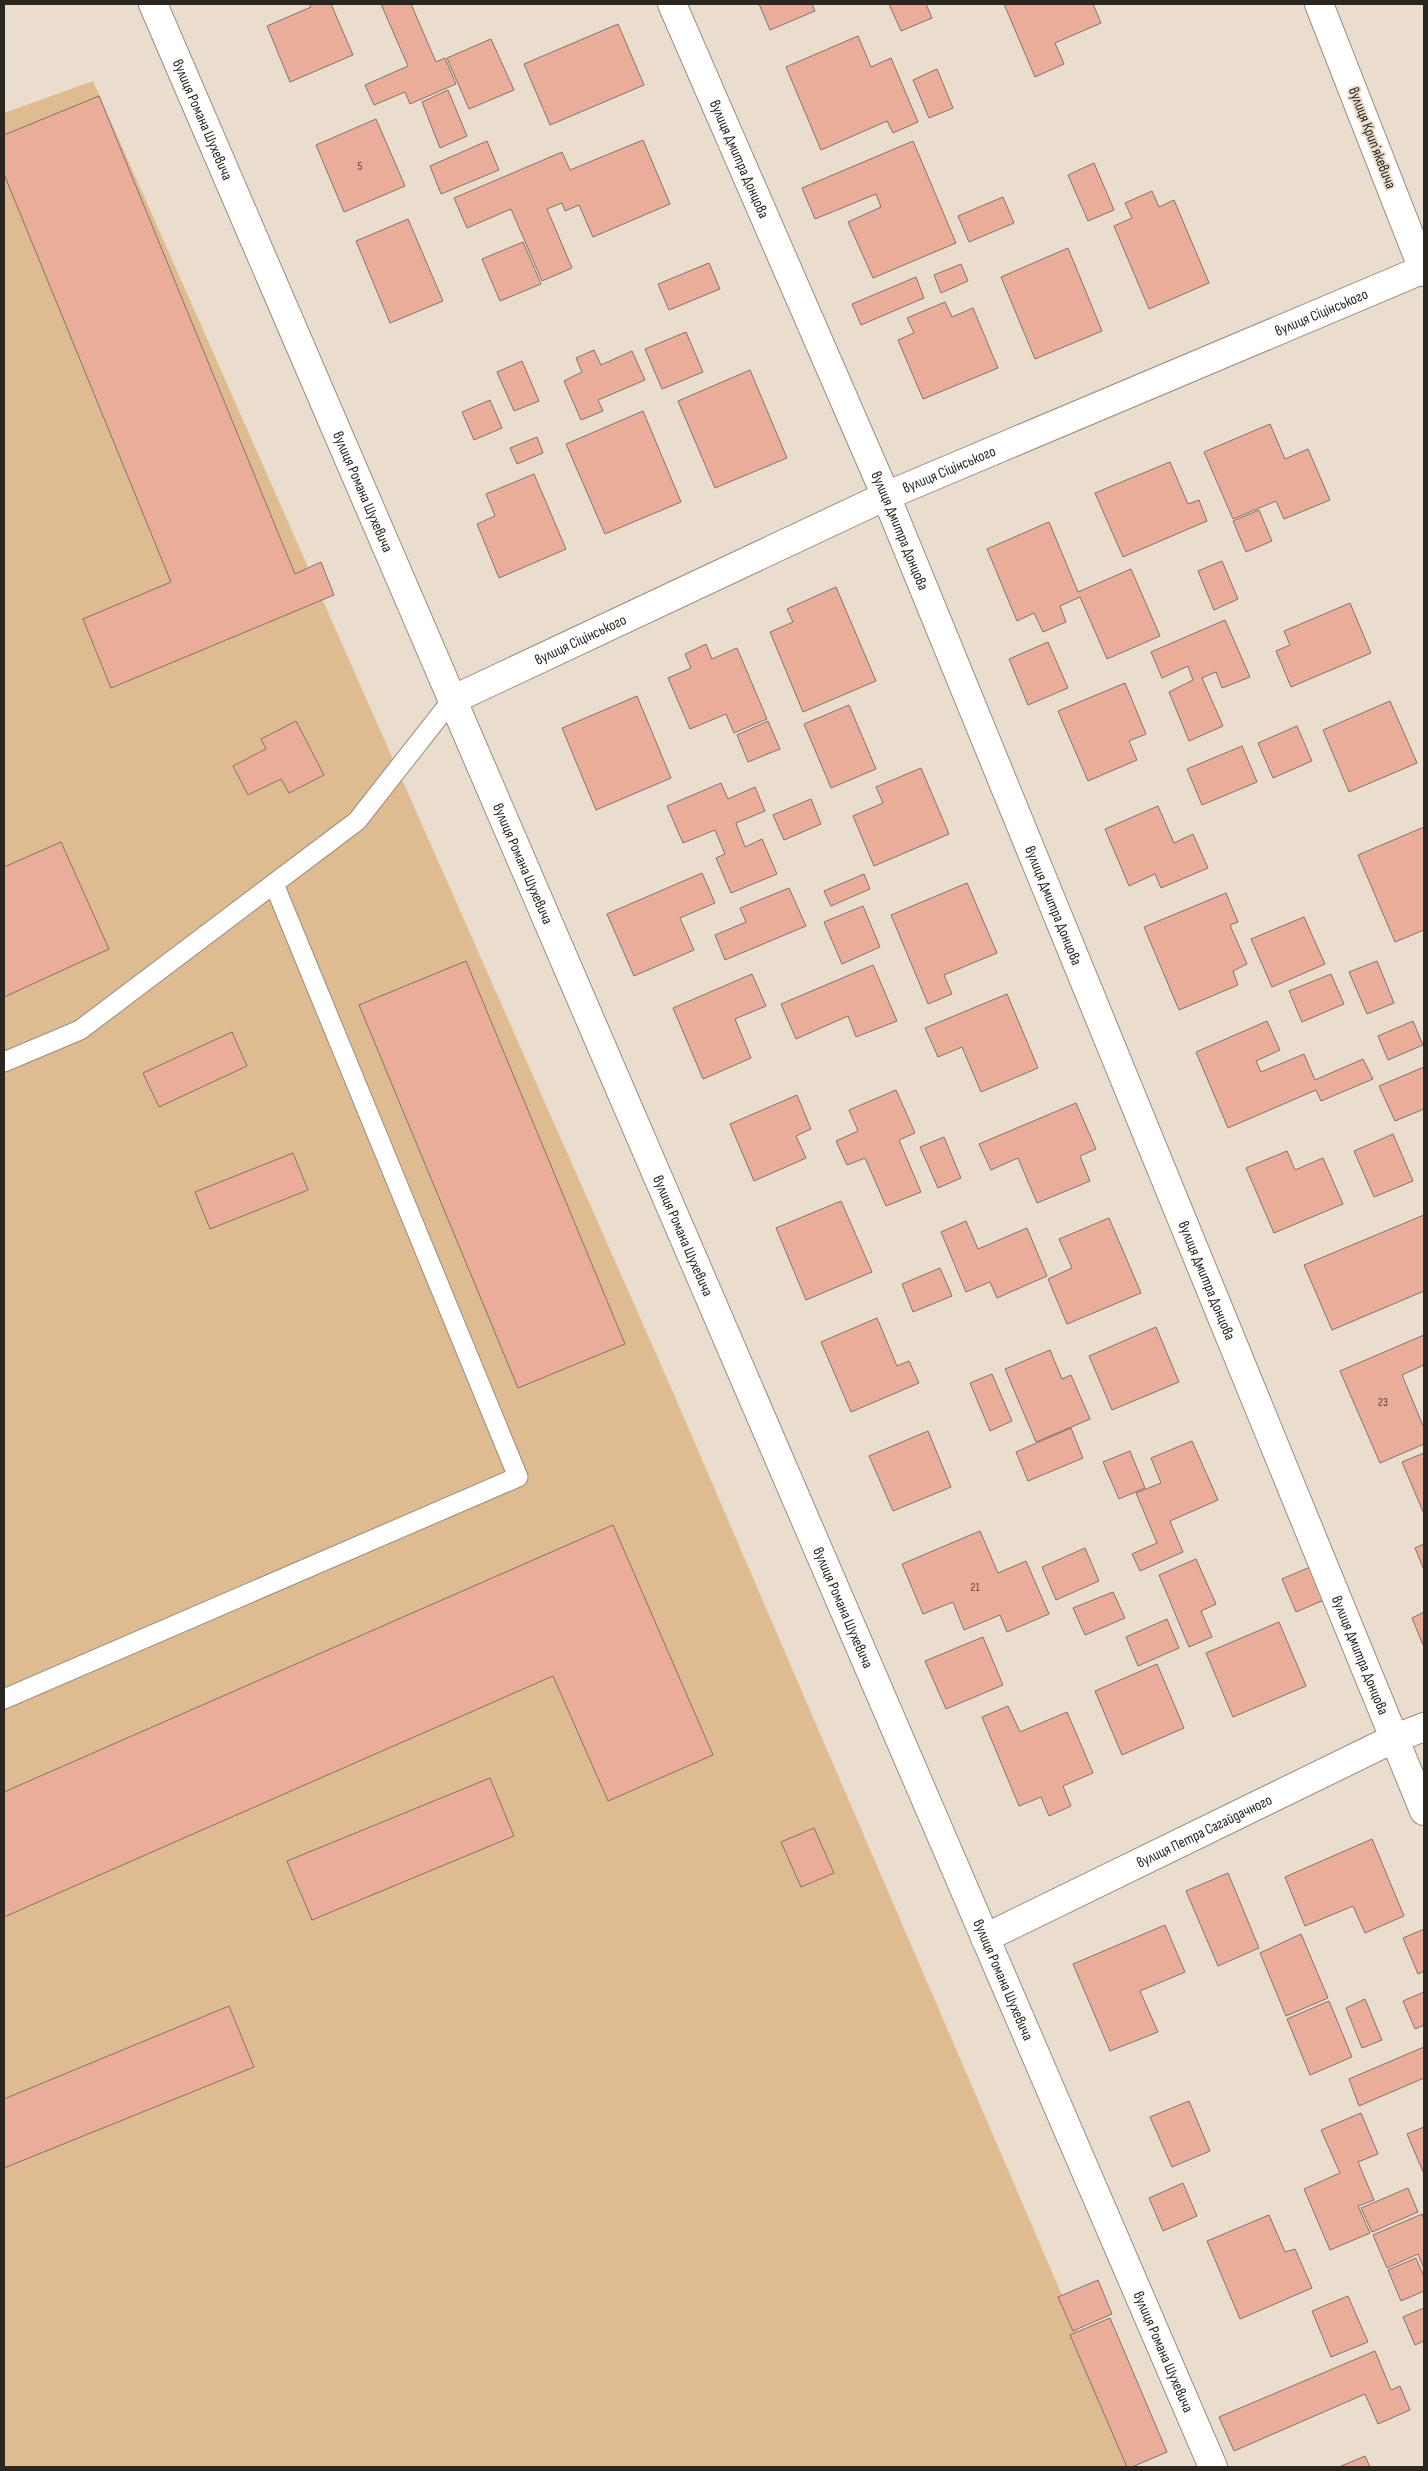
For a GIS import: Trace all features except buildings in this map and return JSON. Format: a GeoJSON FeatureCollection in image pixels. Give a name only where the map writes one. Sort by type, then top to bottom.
{"type":"FeatureCollection","features":[{"type":"Feature","properties":{"kind":"street","name":"вулиця Романа Шухевича"},"geometry":{"type":"LineString","coordinates":[[153,4],[1213,2467]]}},
{"type":"Feature","properties":{"kind":"street","name":"вулиця Дмитра Донцова"},"geometry":{"type":"LineString","coordinates":[[672,4],[886,496],[1424,1811]]}},
{"type":"Feature","properties":{"kind":"street","name":"вулиця Крипʼякевича"},"geometry":{"type":"LineString","coordinates":[[1319,4],[1424,270]]}},
{"type":"Feature","properties":{"kind":"street","name":"вулиця Сіцінського"},"geometry":{"type":"LineString","coordinates":[[452,700],[886,496],[1424,270]]}},
{"type":"Feature","properties":{"kind":"street","name":"вулиця Петра Сагайдачного"},"geometry":{"type":"LineString","coordinates":[[985,1938],[1393,1739],[1424,1727]]}},
{"type":"Feature","properties":{"kind":"lane"},"geometry":{"type":"LineString","coordinates":[[4,1062],[80,1030],[357,821],[452,700]]}},
{"type":"Feature","properties":{"kind":"lane"},"geometry":{"type":"LineString","coordinates":[[4,1699],[518,1478],[274,884]]}},
{"type":"Feature","properties":{"kind":"shaded area"},"geometry":{"type":"Polygon","coordinates":[[[93,81],[672,1390],[1136,2467],[4,2467],[4,113],[93,81]]]}}]}
